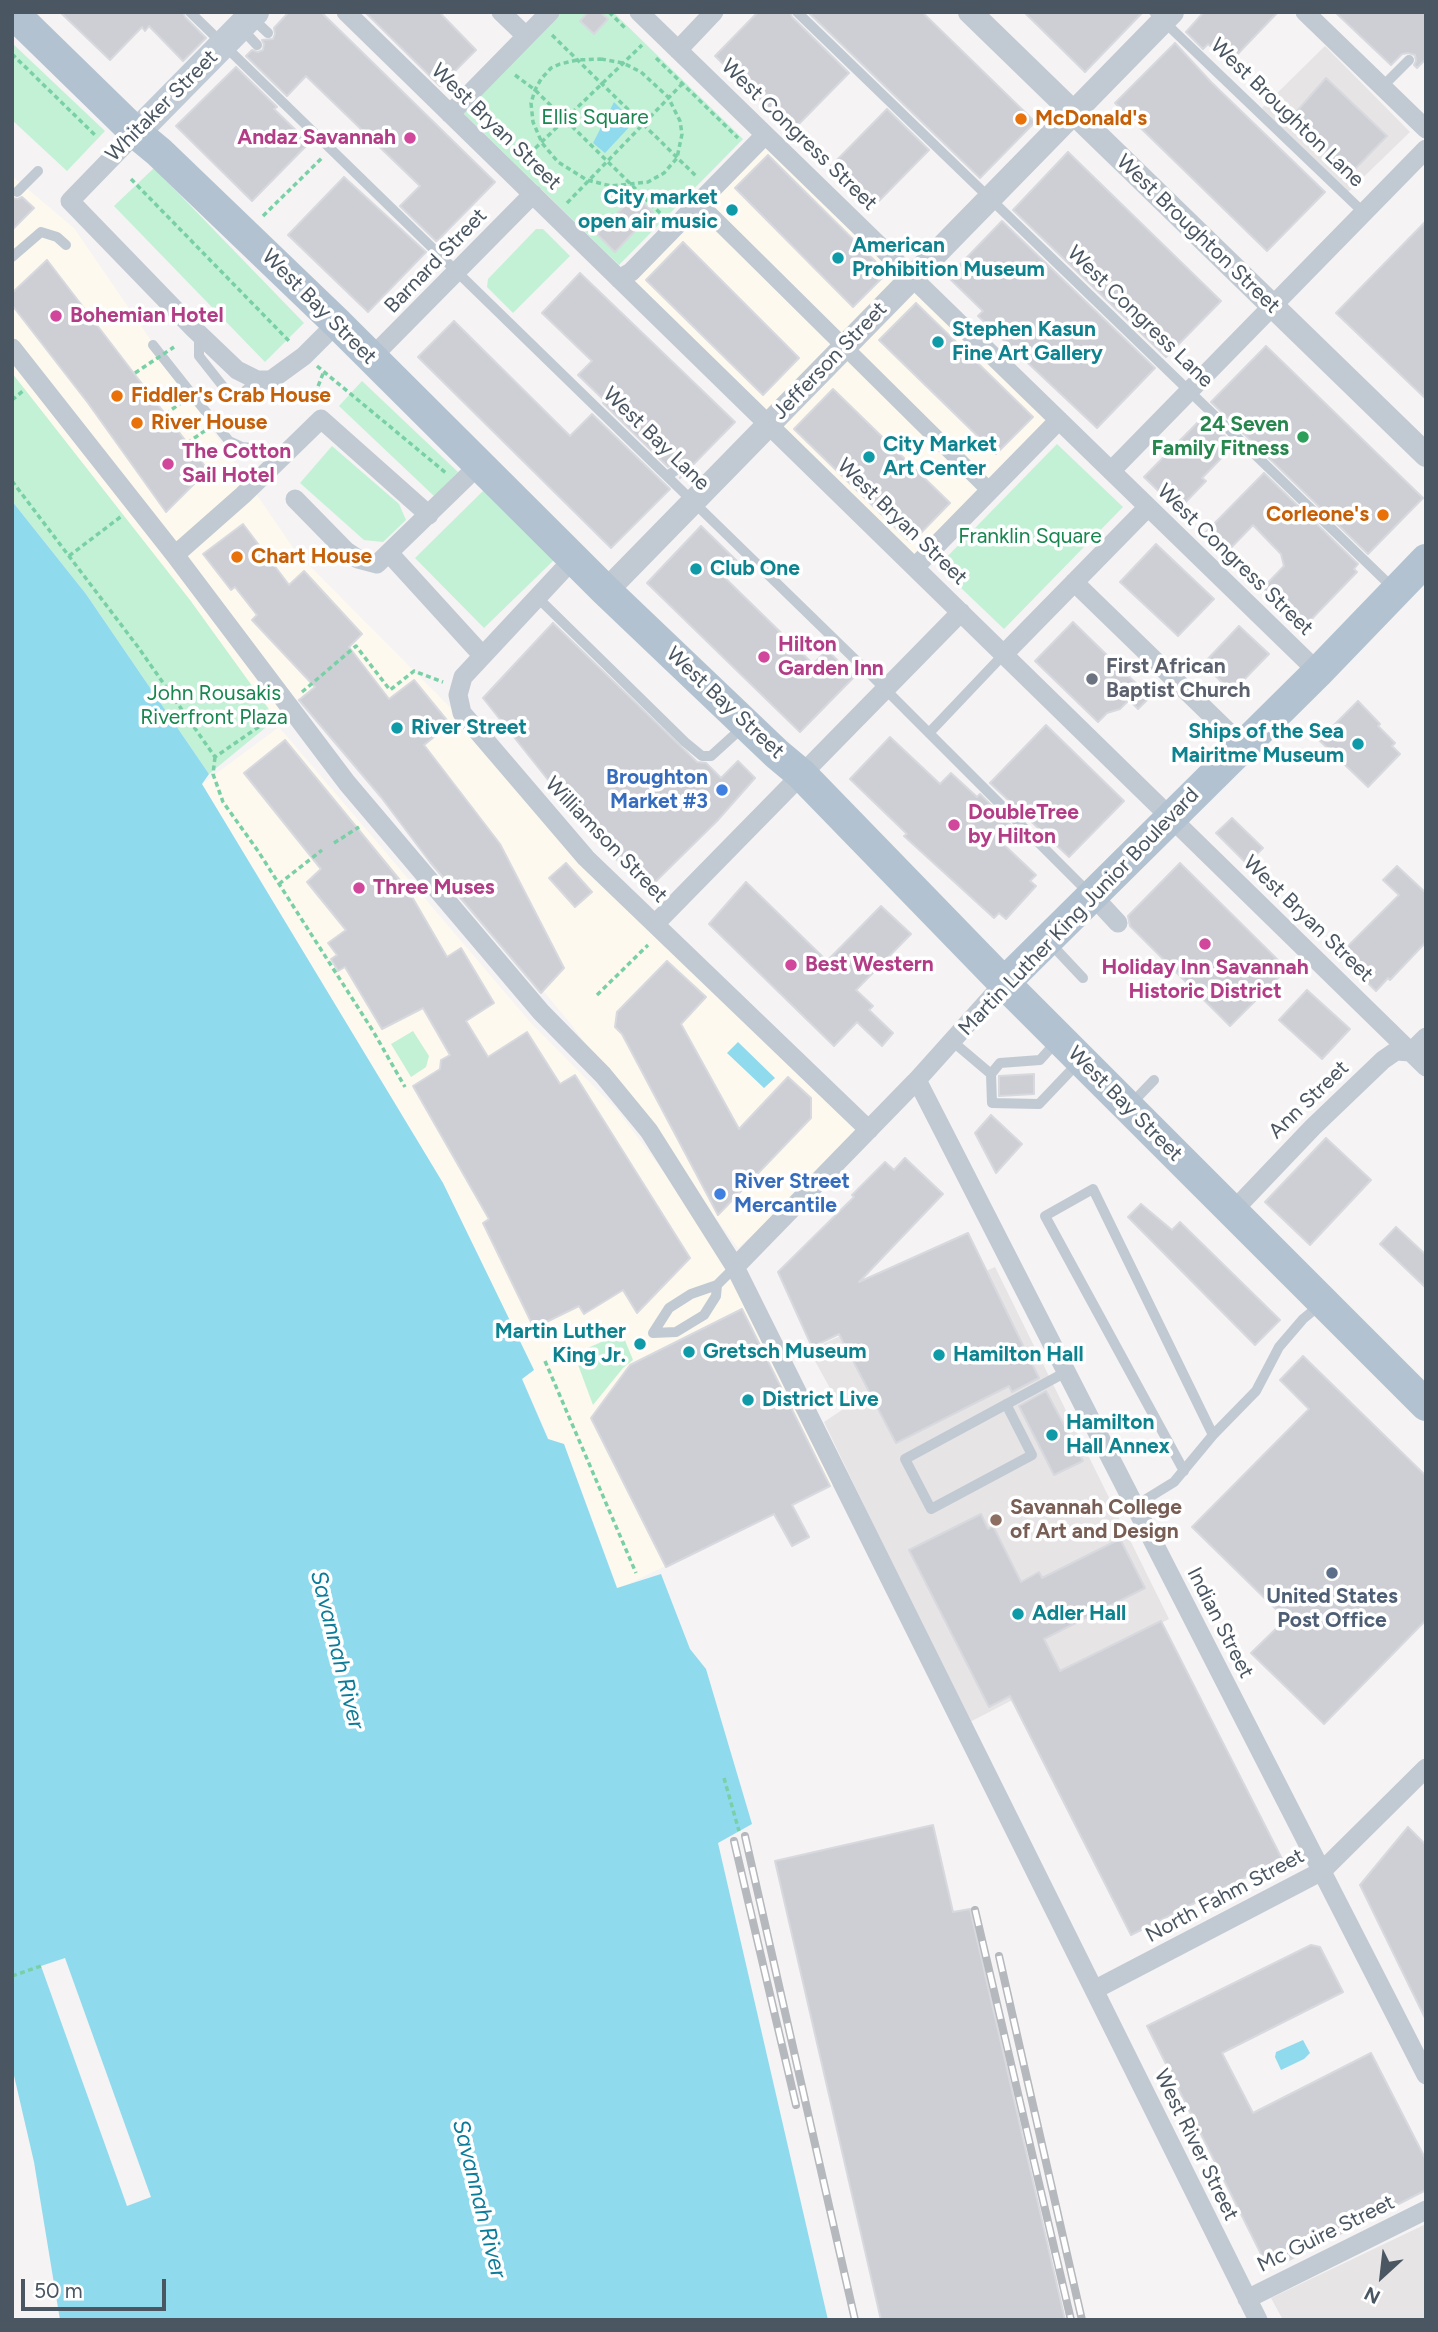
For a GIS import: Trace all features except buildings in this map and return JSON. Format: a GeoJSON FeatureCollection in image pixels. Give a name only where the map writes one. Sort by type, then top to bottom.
{"type":"FeatureCollection","features":[{"type":"Feature","properties":{"kind":"main road","name":"West Bay Street"},"geometry":{"type":"LineString","coordinates":[[12,12],[136,134],[159,152],[337,323],[607,591],[802,774],[1004,983],[1426,1405]]}},
{"type":"Feature","properties":{"kind":"main road","name":"Whitaker Street"},"geometry":{"type":"LineString","coordinates":[[136,134],[249,30]]}},
{"type":"Feature","properties":{"kind":"main road","name":"Martin Luther King Junior Boulevard"},"geometry":{"type":"LineString","coordinates":[[1004,983],[1318,672],[1426,560]]}},
{"type":"Feature","properties":{"kind":"street","name":"West Bryan Street"},"geometry":{"type":"LineString","coordinates":[[346,12],[1426,1067]]}},
{"type":"Feature","properties":{"kind":"street"},"geometry":{"type":"LineString","coordinates":[[501,12],[526,36]]}},
{"type":"Feature","properties":{"kind":"street","name":"West Congress Street"},"geometry":{"type":"LineString","coordinates":[[639,12],[1318,672]]}},
{"type":"Feature","properties":{"kind":"street"},"geometry":{"type":"LineString","coordinates":[[678,50],[714,12]]}},
{"type":"Feature","properties":{"kind":"street","name":"West Broughton Street"},"geometry":{"type":"LineString","coordinates":[[970,12],[1426,455]]}},
{"type":"Feature","properties":{"kind":"street"},"geometry":{"type":"LineString","coordinates":[[1305,12],[1426,129]]}},
{"type":"Feature","properties":{"kind":"street","name":"Jefferson Street"},"geometry":{"type":"LineString","coordinates":[[607,591],[989,199],[1163,15]]}},
{"type":"Feature","properties":{"kind":"street"},"geometry":{"type":"LineString","coordinates":[[450,114],[526,36],[548,21]]}},
{"type":"Feature","properties":{"kind":"street","name":"Whitaker Street"},"geometry":{"type":"LineString","coordinates":[[136,134],[70,201],[237,370],[257,380],[271,380],[304,356]]}},
{"type":"Feature","properties":{"kind":"street"},"geometry":{"type":"LineString","coordinates":[[619,279],[631,272],[765,135]]}},
{"type":"Feature","properties":{"kind":"street"},"geometry":{"type":"LineString","coordinates":[[1111,471],[1426,149]]}},
{"type":"Feature","properties":{"kind":"street","name":"Barnard Street"},"geometry":{"type":"LineString","coordinates":[[371,358],[533,194]]}},
{"type":"Feature","properties":{"kind":"street"},"geometry":{"type":"LineString","coordinates":[[699,203],[990,491]]}},
{"type":"Feature","properties":{"kind":"street"},"geometry":{"type":"LineString","coordinates":[[304,356],[337,323]]}},
{"type":"Feature","properties":{"kind":"street","name":"West River Street"},"geometry":{"type":"LineString","coordinates":[[12,348],[175,555],[347,783],[541,1012],[603,1075],[649,1132],[735,1267],[1258,2320]]}},
{"type":"Feature","properties":{"kind":"street"},"geometry":{"type":"LineString","coordinates":[[175,555],[243,495],[321,419],[429,515]]}},
{"type":"Feature","properties":{"kind":"street"},"geometry":{"type":"LineString","coordinates":[[915,567],[1059,420]]}},
{"type":"Feature","properties":{"kind":"street"},"geometry":{"type":"LineString","coordinates":[[295,499],[346,551],[358,559],[377,564],[479,465]]}},
{"type":"Feature","properties":{"kind":"street"},"geometry":{"type":"LineString","coordinates":[[1004,654],[1148,507]]}},
{"type":"Feature","properties":{"kind":"street"},"geometry":{"type":"LineString","coordinates":[[389,553],[482,654]]}},
{"type":"Feature","properties":{"kind":"street"},"geometry":{"type":"LineString","coordinates":[[459,689],[463,677],[482,654],[574,558]]}},
{"type":"Feature","properties":{"kind":"street"},"geometry":{"type":"LineString","coordinates":[[1074,582],[1243,746]]}},
{"type":"Feature","properties":{"kind":"street"},"geometry":{"type":"LineString","coordinates":[[655,930],[802,774],[961,612]]}},
{"type":"Feature","properties":{"kind":"street","name":"Williamson Street"},"geometry":{"type":"LineString","coordinates":[[459,689],[462,713],[586,858],[655,930],[869,1130]]}},
{"type":"Feature","properties":{"kind":"street"},"geometry":{"type":"LineString","coordinates":[[1092,895],[1118,923]]}},
{"type":"Feature","properties":{"kind":"street","name":"Martin Luther King Junior Boulevard"},"geometry":{"type":"LineString","coordinates":[[735,1267],[918,1080],[1004,983]]}},
{"type":"Feature","properties":{"kind":"street","name":"Ann Street"},"geometry":{"type":"LineString","coordinates":[[1232,1212],[1313,1127],[1383,1060],[1396,1051],[1411,1052],[1426,1037]]}},
{"type":"Feature","properties":{"kind":"street","name":"Indian Street"},"geometry":{"type":"LineString","coordinates":[[918,1080],[1426,2075]]}},
{"type":"Feature","properties":{"kind":"street","name":"North Fahm Street"},"geometry":{"type":"LineString","coordinates":[[1094,1990],[1322,1871],[1426,1768]]}},
{"type":"Feature","properties":{"kind":"street","name":"Mc Guire Street"},"geometry":{"type":"LineString","coordinates":[[1247,2299],[1426,2210]]}},
{"type":"Feature","properties":{"kind":"lane","name":"West Bay Lane"},"geometry":{"type":"LineString","coordinates":[[190,12],[249,30],[331,150],[886,689],[1092,895]]}},
{"type":"Feature","properties":{"kind":"lane","name":"West Congress Lane"},"geometry":{"type":"LineString","coordinates":[[797,12],[1396,591]]}},
{"type":"Feature","properties":{"kind":"lane","name":"West Broughton Lane"},"geometry":{"type":"LineString","coordinates":[[1163,15],[1363,212]]}},
{"type":"Feature","properties":{"kind":"lane"},"geometry":{"type":"LineString","coordinates":[[1382,87],[1409,60]]}},
{"type":"Feature","properties":{"kind":"lane"},"geometry":{"type":"LineString","coordinates":[[17,192],[38,171]]}},
{"type":"Feature","properties":{"kind":"lane"},"geometry":{"type":"LineString","coordinates":[[12,257],[41,232],[57,237],[66,245]]}},
{"type":"Feature","properties":{"kind":"lane"},"geometry":{"type":"LineString","coordinates":[[153,345],[229,441],[242,447],[264,449],[282,457]]}},
{"type":"Feature","properties":{"kind":"lane"},"geometry":{"type":"LineString","coordinates":[[667,476],[676,470]]}},
{"type":"Feature","properties":{"kind":"lane"},"geometry":{"type":"LineString","coordinates":[[537,597],[685,743],[702,756],[711,755],[746,724]]}},
{"type":"Feature","properties":{"kind":"lane"},"geometry":{"type":"LineString","coordinates":[[929,733],[1004,654]]}},
{"type":"Feature","properties":{"kind":"lane"},"geometry":{"type":"LineString","coordinates":[[1047,940],[1083,978]]}},
{"type":"Feature","properties":{"kind":"lane"},"geometry":{"type":"LineString","coordinates":[[952,1041],[991,1074]]}},
{"type":"Feature","properties":{"kind":"lane"},"geometry":{"type":"LineString","coordinates":[[1070,1049],[1039,1104],[992,1103],[991,1074],[1000,1063],[1040,1060],[1070,1049]]}},
{"type":"Feature","properties":{"kind":"lane"},"geometry":{"type":"LineString","coordinates":[[1128,1108],[1154,1080]]}},
{"type":"Feature","properties":{"kind":"lane"},"geometry":{"type":"LineString","coordinates":[[1184,1471],[1045,1216],[1093,1189],[1213,1435]]}},
{"type":"Feature","properties":{"kind":"lane"},"geometry":{"type":"LineString","coordinates":[[717,1286],[716,1296],[704,1315],[676,1332],[653,1333],[669,1308],[691,1294],[717,1286],[735,1267]]}},
{"type":"Feature","properties":{"kind":"lane"},"geometry":{"type":"LineString","coordinates":[[1135,1506],[1174,1482],[1213,1435],[1256,1391],[1279,1347],[1303,1318],[1323,1302]]}},
{"type":"Feature","properties":{"kind":"lane"},"geometry":{"type":"LineString","coordinates":[[1006,1404],[1032,1455],[931,1509],[905,1459],[1006,1404],[1066,1372]]}},
{"type":"Feature","properties":{"kind":"path"},"geometry":{"type":"LineString","coordinates":[[609,12],[626,29]]}},
{"type":"Feature","properties":{"kind":"path"},"geometry":{"type":"LineString","coordinates":[[548,21],[578,60],[698,179],[701,176]]}},
{"type":"Feature","properties":{"kind":"path"},"geometry":{"type":"LineString","coordinates":[[520,163],[642,45],[634,37]]}},
{"type":"Feature","properties":{"kind":"path"},"geometry":{"type":"LineString","coordinates":[[12,54],[96,136]]}},
{"type":"Feature","properties":{"kind":"path"},"geometry":{"type":"LineString","coordinates":[[652,55],[739,139]]}},
{"type":"Feature","properties":{"kind":"path"},"geometry":{"type":"LineString","coordinates":[[601,59],[622,63],[641,72],[668,97],[680,121],[682,134],[677,158],[664,173],[648,182],[611,186],[587,180],[558,162],[542,143],[533,122],[530,103],[535,90],[551,68],[578,60],[601,59]]}},
{"type":"Feature","properties":{"kind":"path"},"geometry":{"type":"LineString","coordinates":[[508,70],[535,90],[662,214]]}},
{"type":"Feature","properties":{"kind":"path"},"geometry":{"type":"LineString","coordinates":[[564,206],[682,84]]}},
{"type":"Feature","properties":{"kind":"path"},"geometry":{"type":"LineString","coordinates":[[260,219],[331,150]]}},
{"type":"Feature","properties":{"kind":"path"},"geometry":{"type":"LineString","coordinates":[[131,179],[304,356]]}},
{"type":"Feature","properties":{"kind":"path"},"geometry":{"type":"LineString","coordinates":[[135,373],[174,347]]}},
{"type":"Feature","properties":{"kind":"path"},"geometry":{"type":"LineString","coordinates":[[312,402],[324,371],[450,477]]}},
{"type":"Feature","properties":{"kind":"path"},"geometry":{"type":"LineString","coordinates":[[165,414],[203,388]]}},
{"type":"Feature","properties":{"kind":"path"},"geometry":{"type":"LineString","coordinates":[[187,443],[225,417]]}},
{"type":"Feature","properties":{"kind":"path"},"geometry":{"type":"LineString","coordinates":[[12,481],[138,647],[215,757],[212,774],[223,802],[373,1031],[405,1087]]}},
{"type":"Feature","properties":{"kind":"path"},"geometry":{"type":"LineString","coordinates":[[69,556],[130,510]]}},
{"type":"Feature","properties":{"kind":"path"},"geometry":{"type":"LineString","coordinates":[[303,691],[356,646],[390,690],[414,671],[459,689]]}},
{"type":"Feature","properties":{"kind":"path"},"geometry":{"type":"LineString","coordinates":[[215,757],[279,713]]}},
{"type":"Feature","properties":{"kind":"path"},"geometry":{"type":"LineString","coordinates":[[334,843],[359,827]]}},
{"type":"Feature","properties":{"kind":"path"},"geometry":{"type":"LineString","coordinates":[[279,884],[322,850]]}},
{"type":"Feature","properties":{"kind":"path"},"geometry":{"type":"LineString","coordinates":[[597,995],[655,930]]}},
{"type":"Feature","properties":{"kind":"path"},"geometry":{"type":"LineString","coordinates":[[545,1361],[636,1573]]}},
{"type":"Feature","properties":{"kind":"path"},"geometry":{"type":"LineString","coordinates":[[724,1778],[739,1831]]}},
{"type":"Feature","properties":{"kind":"path"},"geometry":{"type":"LineString","coordinates":[[12,1976],[41,1966]]}},
{"type":"Feature","properties":{"kind":"shaded area"},"geometry":{"type":"Polygon","coordinates":[[[1325,46],[1410,132],[1346,194],[1262,108],[1325,46]]]}},
{"type":"Feature","properties":{"kind":"shaded area"},"geometry":{"type":"Polygon","coordinates":[[[765,147],[1047,419],[915,556],[633,284],[765,147]]]}},
{"type":"Feature","properties":{"kind":"shaded area","name":"River Street"},"geometry":{"type":"Polygon","coordinates":[[[12,176],[74,228],[296,552],[869,1130],[738,1248],[570,1023],[299,698],[215,757],[12,482],[12,176]]]}},
{"type":"Feature","properties":{"kind":"shaded area"},"geometry":{"type":"Polygon","coordinates":[[[279,727],[531,1023],[618,1111],[735,1267],[836,1484],[618,1589],[564,1444],[549,1439],[522,1378],[533,1369],[443,1183],[202,784],[279,727]]]}},
{"type":"Feature","properties":{"kind":"shaded area","name":"Savannah College of Art and Design"},"geometry":{"type":"Polygon","coordinates":[[[995,1267],[1169,1619],[968,1723],[824,1422],[842,1410],[809,1350],[995,1267]]]}},
{"type":"Feature","properties":{"kind":"shaded area"},"geometry":{"type":"Polygon","coordinates":[[[1426,2224],[1426,2320],[1283,2320],[1271,2298],[1426,2224]]]}},
{"type":"Feature","properties":{"kind":"green space","name":"Ellis Square"},"geometry":{"type":"Polygon","coordinates":[[[560,12],[613,12],[743,139],[619,265],[462,112],[560,12]]]}},
{"type":"Feature","properties":{"kind":"green space"},"geometry":{"type":"Polygon","coordinates":[[[12,43],[105,131],[67,171],[12,120],[12,43]]]}},
{"type":"Feature","properties":{"kind":"green space"},"geometry":{"type":"Polygon","coordinates":[[[154,168],[304,323],[265,362],[114,206],[154,168]]]}},
{"type":"Feature","properties":{"kind":"green space"},"geometry":{"type":"Polygon","coordinates":[[[536,229],[543,229],[570,256],[513,313],[487,287],[488,279],[536,229]]]}},
{"type":"Feature","properties":{"kind":"green space","name":"John Rousakis Riverfront Plaza"},"geometry":{"type":"Polygon","coordinates":[[[12,373],[190,600],[276,719],[209,774],[86,594],[12,501],[12,373]]]}},
{"type":"Feature","properties":{"kind":"green space"},"geometry":{"type":"Polygon","coordinates":[[[362,381],[458,472],[434,496],[339,406],[362,381]]]}},
{"type":"Feature","properties":{"kind":"green space","name":"Franklin Square"},"geometry":{"type":"Polygon","coordinates":[[[1057,444],[1123,507],[1004,629],[938,566],[1057,444]]]}},
{"type":"Feature","properties":{"kind":"green space"},"geometry":{"type":"Polygon","coordinates":[[[332,446],[399,504],[406,520],[383,542],[364,540],[300,483],[332,446]]]}},
{"type":"Feature","properties":{"kind":"green space"},"geometry":{"type":"Polygon","coordinates":[[[484,490],[554,560],[484,628],[415,558],[484,490]]]}},
{"type":"Feature","properties":{"kind":"green space"},"geometry":{"type":"Polygon","coordinates":[[[413,1031],[429,1056],[426,1067],[411,1077],[391,1044],[413,1031]]]}},
{"type":"Feature","properties":{"kind":"green space"},"geometry":{"type":"Polygon","coordinates":[[[622,1333],[633,1360],[623,1368],[593,1405],[574,1354],[622,1333]]]}},
{"type":"Feature","properties":{"kind":"water"},"geometry":{"type":"Polygon","coordinates":[[[614,102],[634,122],[605,153],[593,143],[614,102]]]}},
{"type":"Feature","properties":{"kind":"water","name":"Savannah River"},"geometry":{"type":"Polygon","coordinates":[[[12,501],[86,594],[209,774],[202,784],[443,1183],[534,1370],[522,1379],[548,1439],[564,1444],[617,1588],[661,1574],[690,1649],[706,1669],[752,1824],[718,1843],[828,2320],[60,2320],[34,2162],[12,2067],[12,501]]]}},
{"type":"Feature","properties":{"kind":"water"},"geometry":{"type":"Polygon","coordinates":[[[738,1042],[775,1078],[764,1088],[727,1053],[738,1042]]]}},
{"type":"Feature","properties":{"kind":"water"},"geometry":{"type":"Polygon","coordinates":[[[1303,2040],[1310,2053],[1304,2059],[1281,2070],[1275,2057],[1276,2052],[1303,2040]]]}},
{"type":"Feature","properties":{"kind":"pier"},"geometry":{"type":"Polygon","coordinates":[[[65,1958],[151,2197],[127,2206],[41,1966],[65,1958]]]}},
{"type":"Feature","properties":{"kind":"railway"},"geometry":{"type":"LineString","coordinates":[[745,1836],[855,2320]]}},
{"type":"Feature","properties":{"kind":"railway"},"geometry":{"type":"LineString","coordinates":[[734,1841],[796,2105]]}},
{"type":"Feature","properties":{"kind":"railway"},"geometry":{"type":"LineString","coordinates":[[975,1910],[1071,2320]]}},
{"type":"Feature","properties":{"kind":"railway"},"geometry":{"type":"LineString","coordinates":[[999,1956],[1082,2320]]}},
{"type":"Feature","properties":{"kind":"place","name":"McDonald's"},"geometry":{"type":"Point","coordinates":[1021,119]}},
{"type":"Feature","properties":{"kind":"place","name":"Andaz Savannah"},"geometry":{"type":"Point","coordinates":[410,138]}},
{"type":"Feature","properties":{"kind":"place","name":"City market open air music"},"geometry":{"type":"Point","coordinates":[732,210]}},
{"type":"Feature","properties":{"kind":"place","name":"American Prohibition Museum"},"geometry":{"type":"Point","coordinates":[838,258]}},
{"type":"Feature","properties":{"kind":"place","name":"Bohemian Hotel"},"geometry":{"type":"Point","coordinates":[56,316]}},
{"type":"Feature","properties":{"kind":"place","name":"Stephen Kasun Fine Art Gallery"},"geometry":{"type":"Point","coordinates":[938,342]}},
{"type":"Feature","properties":{"kind":"place","name":"Fiddler's Crab House"},"geometry":{"type":"Point","coordinates":[117,396]}},
{"type":"Feature","properties":{"kind":"place","name":"River House"},"geometry":{"type":"Point","coordinates":[137,423]}},
{"type":"Feature","properties":{"kind":"place","name":"24 Seven Family Fitness"},"geometry":{"type":"Point","coordinates":[1303,437]}},
{"type":"Feature","properties":{"kind":"place","name":"City Market Art Center"},"geometry":{"type":"Point","coordinates":[869,457]}},
{"type":"Feature","properties":{"kind":"place","name":"The Cotton Sail Hotel"},"geometry":{"type":"Point","coordinates":[168,464]}},
{"type":"Feature","properties":{"kind":"place","name":"Corleone's"},"geometry":{"type":"Point","coordinates":[1383,515]}},
{"type":"Feature","properties":{"kind":"place","name":"Chart House"},"geometry":{"type":"Point","coordinates":[237,557]}},
{"type":"Feature","properties":{"kind":"place","name":"Club One"},"geometry":{"type":"Point","coordinates":[696,569]}},
{"type":"Feature","properties":{"kind":"place","name":"Hilton Garden Inn"},"geometry":{"type":"Point","coordinates":[764,657]}},
{"type":"Feature","properties":{"kind":"place","name":"First African Baptist Church"},"geometry":{"type":"Point","coordinates":[1092,679]}},
{"type":"Feature","properties":{"kind":"place","name":"River Street"},"geometry":{"type":"Point","coordinates":[397,728]}},
{"type":"Feature","properties":{"kind":"place","name":"Ships of the Sea Mairitme Museum"},"geometry":{"type":"Point","coordinates":[1358,744]}},
{"type":"Feature","properties":{"kind":"place","name":"Broughton Market #3"},"geometry":{"type":"Point","coordinates":[722,790]}},
{"type":"Feature","properties":{"kind":"place","name":"DoubleTree by Hilton"},"geometry":{"type":"Point","coordinates":[954,825]}},
{"type":"Feature","properties":{"kind":"place","name":"Three Muses"},"geometry":{"type":"Point","coordinates":[359,888]}},
{"type":"Feature","properties":{"kind":"place","name":"Holiday Inn Savannah Historic District"},"geometry":{"type":"Point","coordinates":[1205,944]}},
{"type":"Feature","properties":{"kind":"place","name":"Best Western"},"geometry":{"type":"Point","coordinates":[791,965]}},
{"type":"Feature","properties":{"kind":"place","name":"River Street Mercantile"},"geometry":{"type":"Point","coordinates":[720,1194]}},
{"type":"Feature","properties":{"kind":"place","name":"Martin Luther King Jr."},"geometry":{"type":"Point","coordinates":[640,1344]}},
{"type":"Feature","properties":{"kind":"place","name":"Gretsch Museum"},"geometry":{"type":"Point","coordinates":[689,1352]}},
{"type":"Feature","properties":{"kind":"place","name":"Hamilton Hall"},"geometry":{"type":"Point","coordinates":[939,1355]}},
{"type":"Feature","properties":{"kind":"place","name":"District Live"},"geometry":{"type":"Point","coordinates":[748,1400]}},
{"type":"Feature","properties":{"kind":"place","name":"Hamilton Hall Annex"},"geometry":{"type":"Point","coordinates":[1052,1435]}},
{"type":"Feature","properties":{"kind":"place","name":"Savannah College of Art and Design"},"geometry":{"type":"Point","coordinates":[996,1520]}},
{"type":"Feature","properties":{"kind":"place","name":"United States Post Office"},"geometry":{"type":"Point","coordinates":[1332,1573]}},
{"type":"Feature","properties":{"kind":"place","name":"Adler Hall"},"geometry":{"type":"Point","coordinates":[1018,1614]}}]}
